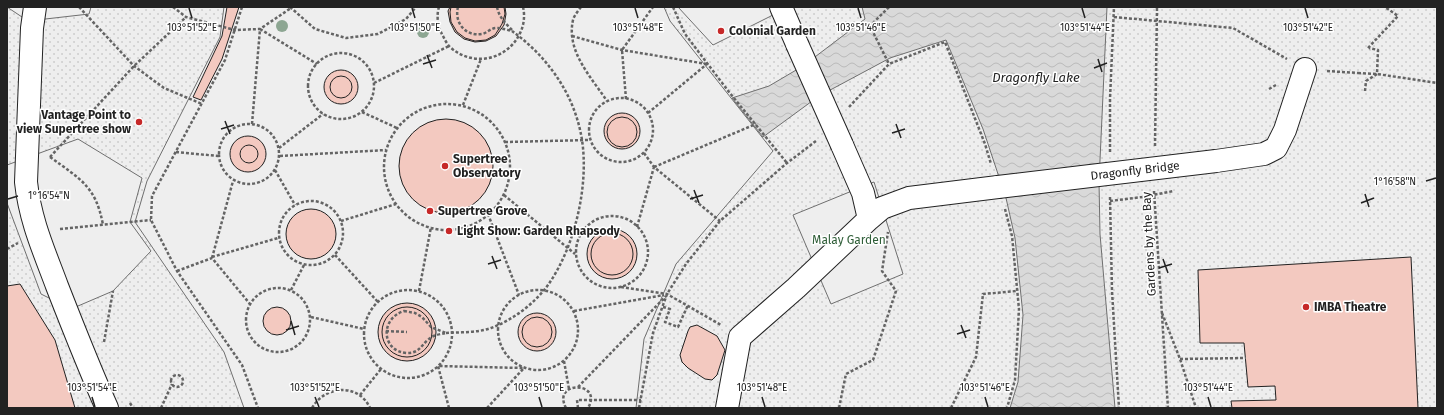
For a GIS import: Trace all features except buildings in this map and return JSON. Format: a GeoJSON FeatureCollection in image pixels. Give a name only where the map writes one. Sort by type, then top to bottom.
{"type":"FeatureCollection","features":[{"type":"Feature","properties":{"kind":"street"},"geometry":{"type":"LineString","coordinates":[[34,7],[26,182],[29,206],[36,232],[86,361],[106,408]]}},
{"type":"Feature","properties":{"kind":"street"},"geometry":{"type":"LineString","coordinates":[[781,7],[863,193],[869,219]]}},
{"type":"Feature","properties":{"kind":"street","name":"Dragonfly Bridge"},"geometry":{"type":"LineString","coordinates":[[901,201],[1264,154],[1276,148],[1284,130],[1305,69]]}},
{"type":"Feature","properties":{"kind":"street"},"geometry":{"type":"LineString","coordinates":[[727,408],[740,337],[796,288],[882,208],[901,201]]}},
{"type":"Feature","properties":{"kind":"path"},"geometry":{"type":"LineString","coordinates":[[79,7],[134,66],[164,88],[202,104]]}},
{"type":"Feature","properties":{"kind":"path"},"geometry":{"type":"LineString","coordinates":[[173,7],[186,17],[235,30],[260,29],[290,8],[316,29],[346,38],[378,34],[406,19],[416,7]]}},
{"type":"Feature","properties":{"kind":"path"},"geometry":{"type":"LineString","coordinates":[[242,7],[225,60],[152,196],[151,220],[177,271],[242,365],[258,408]]}},
{"type":"Feature","properties":{"kind":"path"},"geometry":{"type":"LineString","coordinates":[[439,7],[437,12],[440,31],[449,46],[464,56],[481,59],[496,57],[508,50],[518,38],[523,24],[522,7]]}},
{"type":"Feature","properties":{"kind":"path"},"geometry":{"type":"LineString","coordinates":[[458,7],[456,12],[457,20],[461,27],[468,32],[484,34],[495,28],[512,31]]}},
{"type":"Feature","properties":{"kind":"path"},"geometry":{"type":"LineString","coordinates":[[446,333],[431,327],[419,315],[408,311],[393,317],[388,323],[386,331],[387,339],[392,346],[398,351],[406,353],[418,350],[430,337],[446,333],[478,332],[500,325],[532,303],[549,284],[565,253],[578,212],[583,173],[582,139],[569,98],[551,67],[531,46],[512,31],[498,14],[497,7]]}},
{"type":"Feature","properties":{"kind":"path"},"geometry":{"type":"LineString","coordinates":[[581,7],[574,19],[572,36],[576,54],[607,101]]}},
{"type":"Feature","properties":{"kind":"path"},"geometry":{"type":"LineString","coordinates":[[626,98],[622,50],[653,7]]}},
{"type":"Feature","properties":{"kind":"path"},"geometry":{"type":"LineString","coordinates":[[673,7],[685,34],[729,92],[787,163]]}},
{"type":"Feature","properties":{"kind":"path"},"geometry":{"type":"LineString","coordinates":[[889,7],[870,26],[890,64]]}},
{"type":"Feature","properties":{"kind":"path"},"geometry":{"type":"LineString","coordinates":[[1110,156],[1110,99],[1114,7]]}},
{"type":"Feature","properties":{"kind":"path"},"geometry":{"type":"LineString","coordinates":[[1155,147],[1157,7]]}},
{"type":"Feature","properties":{"kind":"path"},"geometry":{"type":"LineString","coordinates":[[1377,74],[1378,50],[1368,48],[1398,16],[1385,7]]}},
{"type":"Feature","properties":{"kind":"path"},"geometry":{"type":"LineString","coordinates":[[26,182],[134,66],[186,17]]}},
{"type":"Feature","properties":{"kind":"path"},"geometry":{"type":"LineString","coordinates":[[1114,17],[1233,28],[1305,69]]}},
{"type":"Feature","properties":{"kind":"path"},"geometry":{"type":"LineString","coordinates":[[260,29],[317,64]]}},
{"type":"Feature","properties":{"kind":"path"},"geometry":{"type":"LineString","coordinates":[[252,124],[260,29]]}},
{"type":"Feature","properties":{"kind":"path"},"geometry":{"type":"LineString","coordinates":[[572,36],[622,50],[707,64]]}},
{"type":"Feature","properties":{"kind":"path"},"geometry":{"type":"LineString","coordinates":[[848,108],[890,64],[944,42],[985,144],[993,169]]}},
{"type":"Feature","properties":{"kind":"path"},"geometry":{"type":"LineString","coordinates":[[374,83],[449,46]]}},
{"type":"Feature","properties":{"kind":"path"},"geometry":{"type":"LineString","coordinates":[[340,53],[352,55],[363,61],[371,70],[374,83],[374,94],[369,104],[362,112],[349,118],[336,119],[323,114],[315,106],[310,96],[308,84],[311,73],[317,64],[327,56],[340,53]]}},
{"type":"Feature","properties":{"kind":"path"},"geometry":{"type":"LineString","coordinates":[[462,105],[481,59]]}},
{"type":"Feature","properties":{"kind":"path"},"geometry":{"type":"LineString","coordinates":[[648,113],[707,64]]}},
{"type":"Feature","properties":{"kind":"path"},"geometry":{"type":"LineString","coordinates":[[1341,72],[1377,74],[1437,83]]}},
{"type":"Feature","properties":{"kind":"path"},"geometry":{"type":"LineString","coordinates":[[1365,91],[1366,81],[1377,74]]}},
{"type":"Feature","properties":{"kind":"path"},"geometry":{"type":"LineString","coordinates":[[618,98],[626,98],[641,105],[648,113],[653,129],[652,140],[644,153],[634,160],[617,163],[604,158],[595,150],[590,140],[588,129],[591,118],[597,108],[607,101],[618,98]]}},
{"type":"Feature","properties":{"kind":"path"},"geometry":{"type":"LineString","coordinates":[[444,104],[462,105],[480,113],[495,126],[505,142],[510,160],[510,172],[504,195],[488,214],[471,225],[451,229],[431,227],[418,223],[396,204],[387,187],[384,169],[386,150],[397,128],[410,116],[426,107],[444,104]]}},
{"type":"Feature","properties":{"kind":"path"},"geometry":{"type":"LineString","coordinates":[[362,112],[397,128]]}},
{"type":"Feature","properties":{"kind":"path"},"geometry":{"type":"LineString","coordinates":[[279,148],[323,114]]}},
{"type":"Feature","properties":{"kind":"path"},"geometry":{"type":"LineString","coordinates":[[252,124],[261,126],[276,139],[280,156],[276,170],[267,179],[257,184],[245,184],[234,181],[226,174],[221,166],[218,156],[224,136],[232,129],[241,125],[252,124]]}},
{"type":"Feature","properties":{"kind":"path"},"geometry":{"type":"LineString","coordinates":[[654,167],[756,124]]}},
{"type":"Feature","properties":{"kind":"path"},"geometry":{"type":"LineString","coordinates":[[578,387],[667,294],[686,264],[720,221],[787,163],[821,136]]}},
{"type":"Feature","properties":{"kind":"path"},"geometry":{"type":"LineString","coordinates":[[505,142],[590,140]]}},
{"type":"Feature","properties":{"kind":"path"},"geometry":{"type":"LineString","coordinates":[[280,156],[386,150]]}},
{"type":"Feature","properties":{"kind":"path"},"geometry":{"type":"LineString","coordinates":[[176,152],[218,156]]}},
{"type":"Feature","properties":{"kind":"path"},"geometry":{"type":"LineString","coordinates":[[644,153],[654,167],[720,221]]}},
{"type":"Feature","properties":{"kind":"path"},"geometry":{"type":"LineString","coordinates":[[50,156],[84,182],[94,195],[100,209],[102,225]]}},
{"type":"Feature","properties":{"kind":"path"},"geometry":{"type":"LineString","coordinates":[[637,227],[654,167]]}},
{"type":"Feature","properties":{"kind":"path"},"geometry":{"type":"LineString","coordinates":[[276,170],[295,205]]}},
{"type":"Feature","properties":{"kind":"path"},"geometry":{"type":"LineString","coordinates":[[212,258],[234,181]]}},
{"type":"Feature","properties":{"kind":"path","name":"Gardens by the Bay"},"geometry":{"type":"LineString","coordinates":[[1155,187],[1154,195],[1168,408]]}},
{"type":"Feature","properties":{"kind":"path"},"geometry":{"type":"LineString","coordinates":[[1119,408],[1112,291],[1110,201],[1154,195],[1175,190]]}},
{"type":"Feature","properties":{"kind":"path"},"geometry":{"type":"LineString","coordinates":[[504,195],[576,254]]}},
{"type":"Feature","properties":{"kind":"path"},"geometry":{"type":"LineString","coordinates":[[305,201],[316,201],[326,205],[335,212],[341,221],[343,239],[340,248],[335,255],[326,262],[315,266],[304,265],[295,262],[287,256],[281,248],[278,238],[278,228],[281,219],[287,211],[295,205],[305,201]]}},
{"type":"Feature","properties":{"kind":"path"},"geometry":{"type":"LineString","coordinates":[[839,408],[846,374],[873,360],[896,291],[882,271],[901,201]]}},
{"type":"Feature","properties":{"kind":"path"},"geometry":{"type":"LineString","coordinates":[[341,221],[396,204]]}},
{"type":"Feature","properties":{"kind":"path"},"geometry":{"type":"LineString","coordinates":[[1003,204],[1012,236],[1019,309],[1015,380],[1007,408]]}},
{"type":"Feature","properties":{"kind":"path"},"geometry":{"type":"LineString","coordinates":[[488,214],[518,295]]}},
{"type":"Feature","properties":{"kind":"path"},"geometry":{"type":"LineString","coordinates":[[620,287],[632,282],[641,273],[647,262],[648,250],[645,237],[637,227],[626,219],[611,216],[597,220],[586,228],[578,240],[576,254],[578,266],[585,277],[595,284],[608,288],[620,287],[667,294],[740,337]]}},
{"type":"Feature","properties":{"kind":"path"},"geometry":{"type":"LineString","coordinates":[[36,232],[151,220]]}},
{"type":"Feature","properties":{"kind":"path"},"geometry":{"type":"LineString","coordinates":[[419,291],[431,227]]}},
{"type":"Feature","properties":{"kind":"path"},"geometry":{"type":"LineString","coordinates":[[177,271],[212,258],[278,238]]}},
{"type":"Feature","properties":{"kind":"path"},"geometry":{"type":"LineString","coordinates":[[335,255],[378,302]]}},
{"type":"Feature","properties":{"kind":"path"},"geometry":{"type":"LineString","coordinates":[[212,258],[250,304]]}},
{"type":"Feature","properties":{"kind":"path"},"geometry":{"type":"LineString","coordinates":[[291,290],[304,265]]}},
{"type":"Feature","properties":{"kind":"path"},"geometry":{"type":"LineString","coordinates":[[279,287],[291,290],[301,296],[308,306],[311,317],[310,330],[304,340],[295,348],[283,352],[271,352],[260,347],[251,339],[246,328],[246,316],[250,304],[257,295],[268,289],[279,287]]}},
{"type":"Feature","properties":{"kind":"path"},"geometry":{"type":"LineString","coordinates":[[404,290],[419,291],[433,298],[444,309],[450,323],[452,338],[447,354],[438,366],[425,374],[410,378],[395,376],[381,369],[371,358],[365,344],[364,329],[369,314],[378,302],[390,294],[404,290]]}},
{"type":"Feature","properties":{"kind":"path"},"geometry":{"type":"LineString","coordinates":[[438,366],[524,368],[538,370],[552,368],[564,361],[573,351],[578,338],[578,324],[574,311],[566,301],[556,294],[544,290],[530,291],[518,295],[507,305],[500,318],[498,333],[502,348],[511,360],[524,368]]}},
{"type":"Feature","properties":{"kind":"path"},"geometry":{"type":"LineString","coordinates":[[103,348],[113,291]]}},
{"type":"Feature","properties":{"kind":"path"},"geometry":{"type":"LineString","coordinates":[[951,408],[976,357],[983,294],[1017,291]]}},
{"type":"Feature","properties":{"kind":"path"},"geometry":{"type":"LineString","coordinates":[[639,408],[653,332],[667,294]]}},
{"type":"Feature","properties":{"kind":"path"},"geometry":{"type":"LineString","coordinates":[[574,311],[667,294]]}},
{"type":"Feature","properties":{"kind":"path"},"geometry":{"type":"LineString","coordinates":[[663,306],[670,309],[665,322],[678,327],[688,305]]}},
{"type":"Feature","properties":{"kind":"path"},"geometry":{"type":"LineString","coordinates":[[1161,310],[1180,359],[1196,408]]}},
{"type":"Feature","properties":{"kind":"path"},"geometry":{"type":"LineString","coordinates":[[311,317],[364,329]]}},
{"type":"Feature","properties":{"kind":"path"},"geometry":{"type":"LineString","coordinates":[[386,331],[406,332]]}},
{"type":"Feature","properties":{"kind":"path"},"geometry":{"type":"LineString","coordinates":[[1180,359],[1246,358]]}},
{"type":"Feature","properties":{"kind":"path"},"geometry":{"type":"LineString","coordinates":[[564,361],[569,389]]}},
{"type":"Feature","properties":{"kind":"path"},"geometry":{"type":"LineString","coordinates":[[438,366],[448,408]]}},
{"type":"Feature","properties":{"kind":"path"},"geometry":{"type":"LineString","coordinates":[[487,408],[524,368]]}},
{"type":"Feature","properties":{"kind":"path"},"geometry":{"type":"LineString","coordinates":[[360,395],[381,369]]}},
{"type":"Feature","properties":{"kind":"path"},"geometry":{"type":"LineString","coordinates":[[161,408],[172,384],[171,379],[178,375],[182,377],[183,381],[181,385],[176,387],[172,384]]}},
{"type":"Feature","properties":{"kind":"path"},"geometry":{"type":"LineString","coordinates":[[566,408],[564,404],[565,393],[569,389],[578,387],[583,388],[590,394],[591,400],[588,408]]}},
{"type":"Feature","properties":{"kind":"path"},"geometry":{"type":"LineString","coordinates":[[312,408],[319,398],[328,392],[339,389],[350,390],[360,395],[368,403],[370,408]]}},
{"type":"Feature","properties":{"kind":"path"},"geometry":{"type":"LineString","coordinates":[[578,408],[577,400],[641,400]]}},
{"type":"Feature","properties":{"kind":"path"},"geometry":{"type":"LineString","coordinates":[[129,401],[133,408]]}},
{"type":"Feature","properties":{"kind":"green space"},"geometry":{"type":"Polygon","coordinates":[[[7,7],[1437,7],[1437,408],[7,408],[7,7]]]}},
{"type":"Feature","properties":{"kind":"green space"},"geometry":{"type":"Polygon","coordinates":[[[7,7],[91,7],[89,14],[28,21],[7,7]]]}},
{"type":"Feature","properties":{"kind":"green space","name":"Supertree Grove"},"geometry":{"type":"Polygon","coordinates":[[[224,7],[664,7],[670,21],[773,151],[676,264],[644,339],[636,408],[244,408],[224,352],[135,222],[147,181],[220,37],[224,7]]]}},
{"type":"Feature","properties":{"kind":"green space","name":"Colonial Garden"},"geometry":{"type":"Polygon","coordinates":[[[678,7],[784,7],[771,16],[713,45],[678,7]]]}},
{"type":"Feature","properties":{"kind":"green space"},"geometry":{"type":"Polygon","coordinates":[[[78,139],[142,178],[130,222],[151,251],[113,291],[71,309],[41,294],[7,203],[7,165],[78,139]]]}},
{"type":"Feature","properties":{"kind":"green space","name":"Malay Garden"},"geometry":{"type":"Polygon","coordinates":[[[874,182],[903,274],[831,304],[793,215],[874,182]]]}},
{"type":"Feature","properties":{"kind":"water","name":"Dragonfly Lake"},"geometry":{"type":"Polygon","coordinates":[[[862,7],[1107,7],[1099,182],[1100,234],[1115,408],[1010,408],[1018,382],[1023,315],[1015,238],[1006,198],[983,129],[946,40],[890,58],[819,96],[763,137],[732,98],[769,86],[803,66],[865,19],[862,7]]]}},
{"type":"Feature","properties":{"kind":"place","name":"Colonial Garden"},"geometry":{"type":"Point","coordinates":[721,31]}},
{"type":"Feature","properties":{"kind":"place","name":"Vantage Point to view Supertree show"},"geometry":{"type":"Point","coordinates":[139,122]}},
{"type":"Feature","properties":{"kind":"place","name":"Supertree Observatory"},"geometry":{"type":"Point","coordinates":[445,166]}},
{"type":"Feature","properties":{"kind":"place","name":"Supertree Grove"},"geometry":{"type":"Point","coordinates":[430,211]}},
{"type":"Feature","properties":{"kind":"place","name":"Light Show: Garden Rhapsody"},"geometry":{"type":"Point","coordinates":[449,231]}},
{"type":"Feature","properties":{"kind":"place","name":"IMBA Theatre"},"geometry":{"type":"Point","coordinates":[1306,307]}}]}
